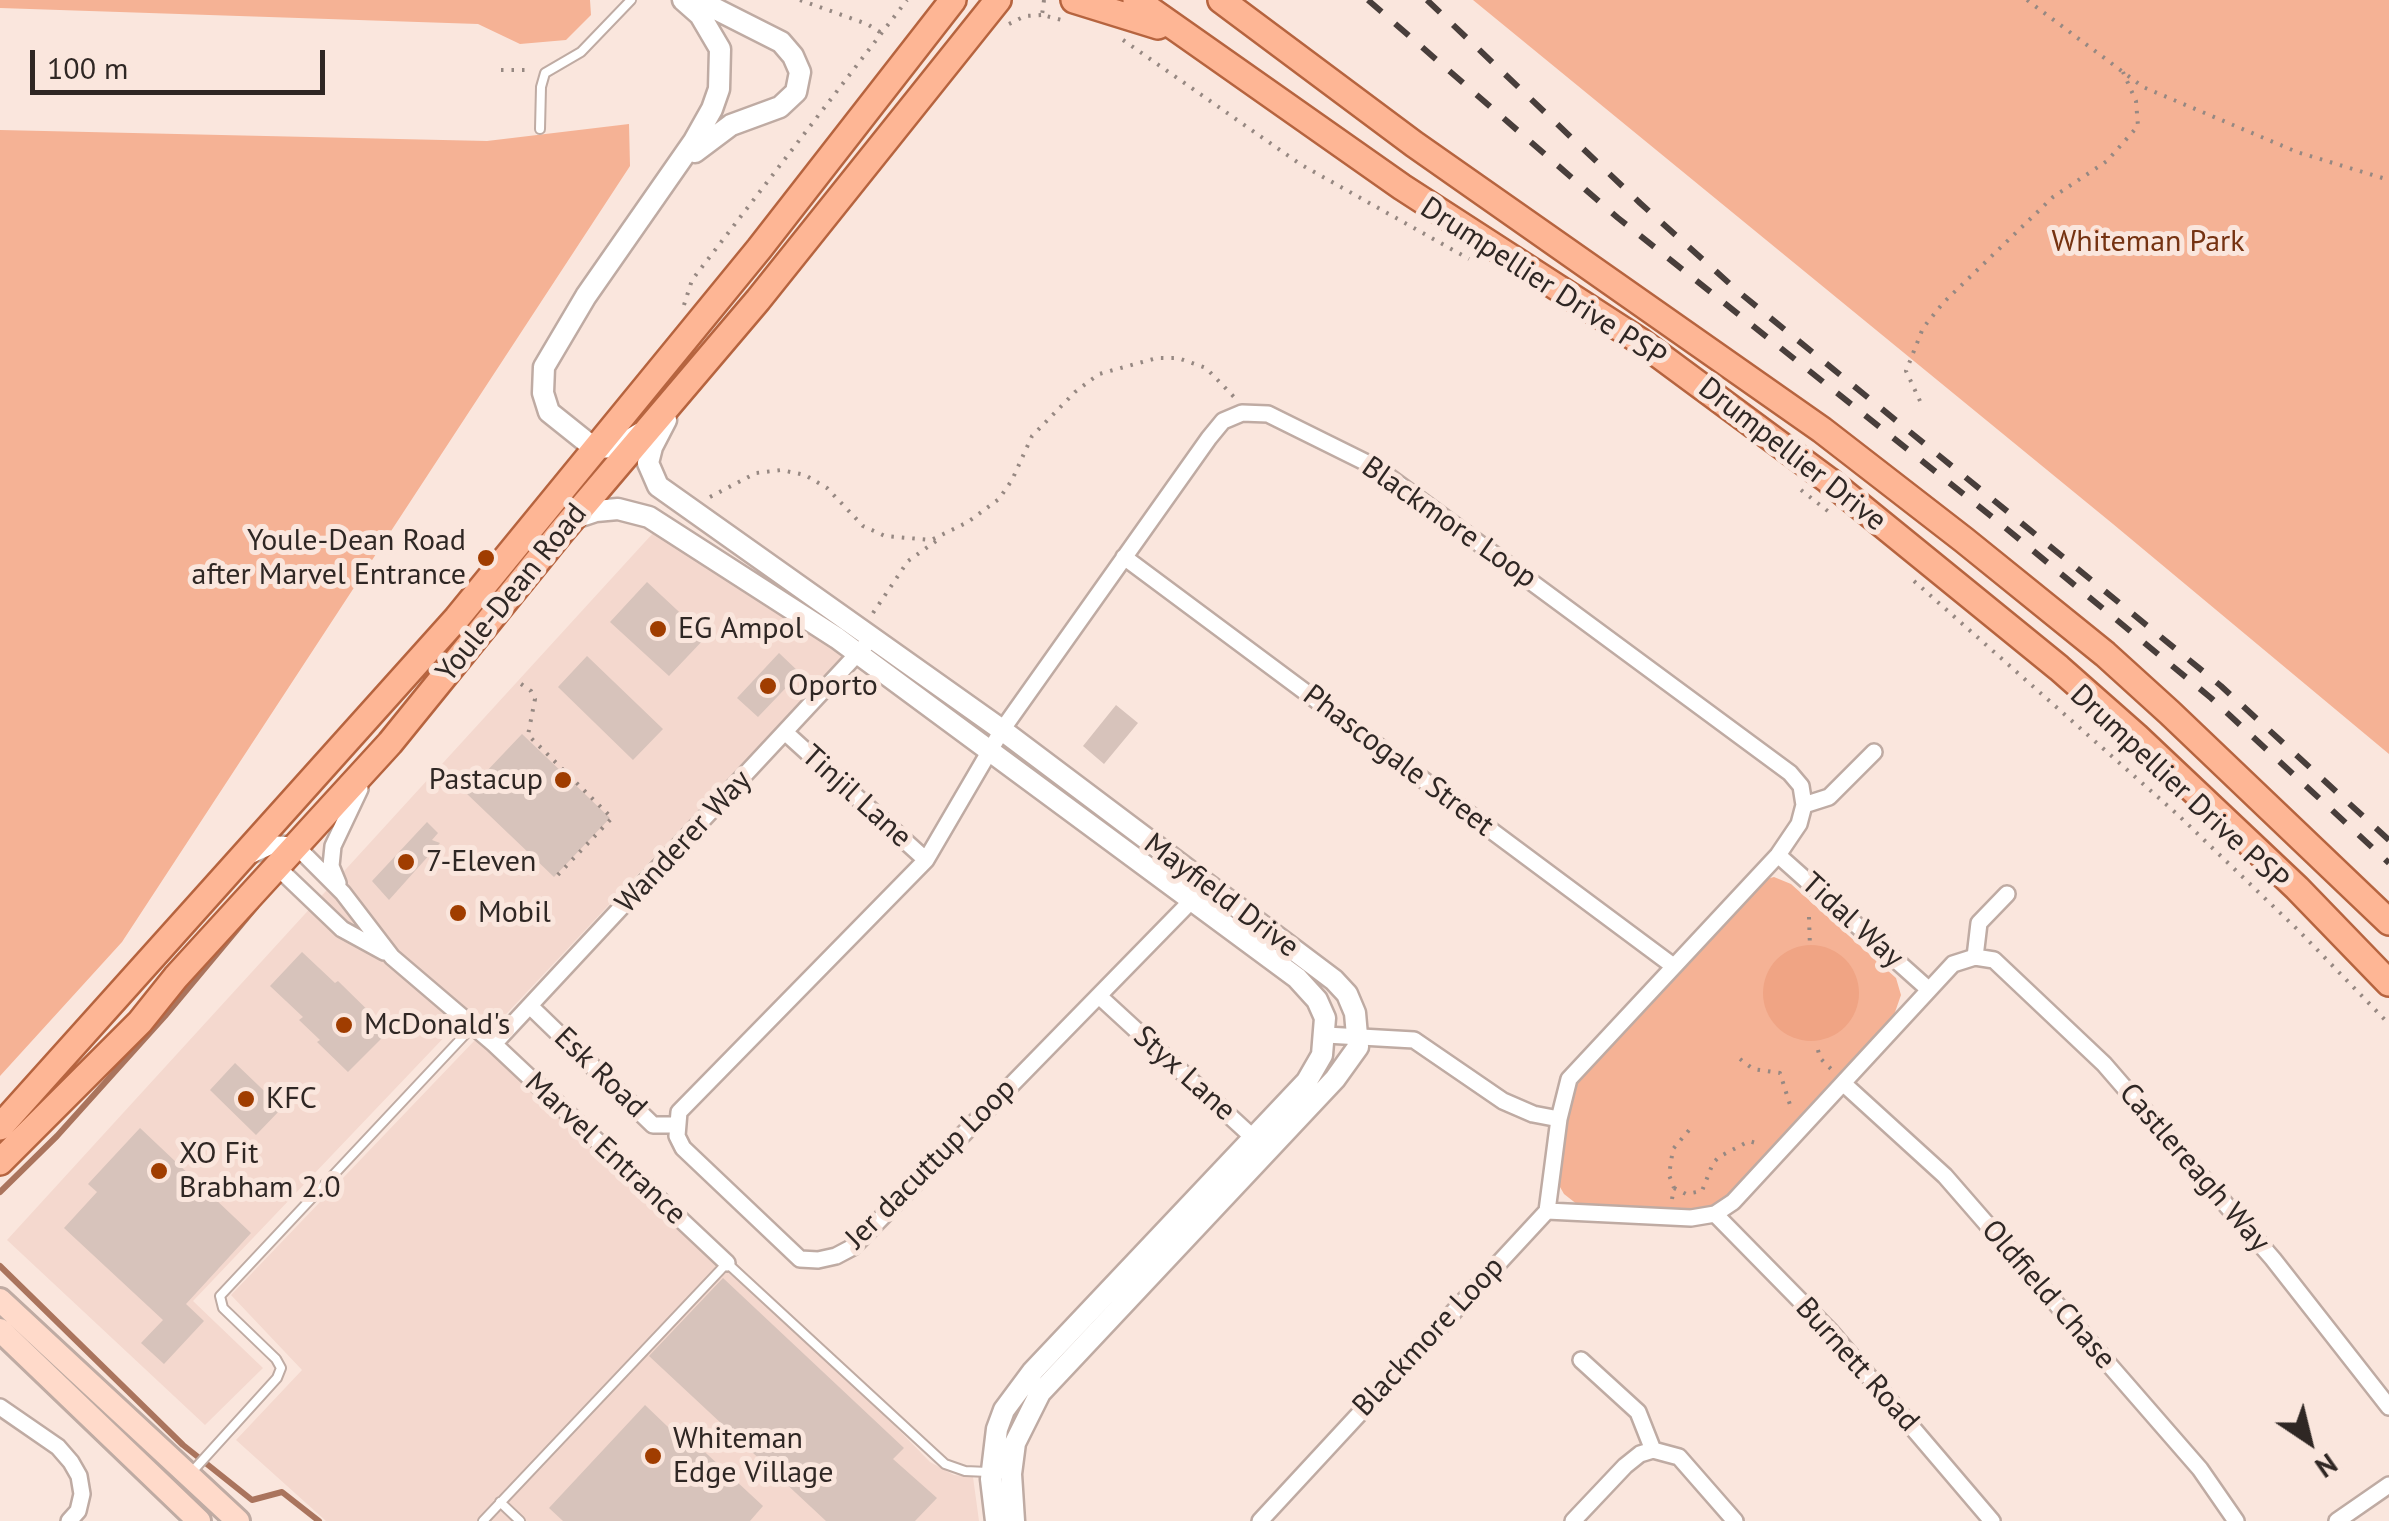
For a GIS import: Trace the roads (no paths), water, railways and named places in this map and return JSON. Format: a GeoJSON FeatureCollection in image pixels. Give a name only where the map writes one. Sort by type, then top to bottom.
{"type":"FeatureCollection","features":[{"type":"Feature","properties":{"kind":"main road","name":"Youle-Dean Road"},"geometry":{"type":"LineString","coordinates":[[0,1127],[456,618],[688,334],[939,12],[953,0]]}},
{"type":"Feature","properties":{"kind":"main road","name":"Drumpellier Drive"},"geometry":{"type":"LineString","coordinates":[[1136,0],[1416,196],[1640,340],[1828,480],[2059,668],[2136,736],[2284,876],[2389,983]]}},
{"type":"Feature","properties":{"kind":"main road","name":"Drumpellier Drive"},"geometry":{"type":"LineString","coordinates":[[1221,0],[1414,144],[1822,430],[1964,540],[2157,701],[2389,922]]}},
{"type":"Feature","properties":{"kind":"main road","name":"Youle-Dean Road"},"geometry":{"type":"LineString","coordinates":[[0,1162],[122,1041],[282,853],[390,744],[998,4]]}},
{"type":"Feature","properties":{"kind":"main road"},"geometry":{"type":"LineString","coordinates":[[1076,11],[1186,36]]}},
{"type":"Feature","properties":{"kind":"main road"},"geometry":{"type":"LineString","coordinates":[[0,1300],[193,1471],[238,1521]]}},
{"type":"Feature","properties":{"kind":"main road"},"geometry":{"type":"LineString","coordinates":[[0,1330],[199,1521]]}},
{"type":"Feature","properties":{"kind":"street"},"geometry":{"type":"LineString","coordinates":[[650,426],[617,446],[594,448],[550,412],[542,393],[544,366],[586,296],[704,125],[720,89],[720,49],[700,15],[683,0]]}},
{"type":"Feature","properties":{"kind":"street"},"geometry":{"type":"LineString","coordinates":[[660,188],[710,139],[731,125],[780,107],[796,92],[800,72],[793,56],[780,42],[698,0]]}},
{"type":"Feature","properties":{"kind":"street","name":"Mayfield Drive"},"geometry":{"type":"LineString","coordinates":[[694,377],[652,448],[648,463],[658,486],[1002,730],[1297,978],[1317,1000],[1325,1018],[1326,1036]]}},
{"type":"Feature","properties":{"kind":"street","name":"Blackmore Loop"},"geometry":{"type":"LineString","coordinates":[[1002,730],[1224,420],[1242,413],[1268,414],[1378,468],[1790,773],[1802,786],[1804,805]]}},
{"type":"Feature","properties":{"kind":"street","name":"Mayfield Drive"},"geometry":{"type":"LineString","coordinates":[[572,520],[596,511],[618,509],[649,517],[858,654],[989,750],[1341,986],[1355,1013],[1358,1036]]}},
{"type":"Feature","properties":{"kind":"street","name":"Phascogale Street"},"geometry":{"type":"LineString","coordinates":[[1124,557],[1672,965]]}},
{"type":"Feature","properties":{"kind":"street","name":"Wanderer Way"},"geometry":{"type":"LineString","coordinates":[[494,1044],[873,637]]}},
{"type":"Feature","properties":{"kind":"street"},"geometry":{"type":"LineString","coordinates":[[676,1124],[678,1112],[692,1097],[926,860],[1002,730]]}},
{"type":"Feature","properties":{"kind":"street","name":"Tinjil Lane"},"geometry":{"type":"LineString","coordinates":[[786,733],[926,860]]}},
{"type":"Feature","properties":{"kind":"street","name":"Marvel Entrance"},"geometry":{"type":"LineString","coordinates":[[390,744],[353,801],[332,846],[331,866],[344,893],[392,957]]}},
{"type":"Feature","properties":{"kind":"street"},"geometry":{"type":"LineString","coordinates":[[1874,752],[1830,797],[1804,805],[1799,824],[1778,854],[1569,1079],[1558,1119],[1546,1211],[1690,1218],[1715,1214],[1733,1202],[1927,988],[1953,964],[1974,956],[1979,923],[2007,894]]}},
{"type":"Feature","properties":{"kind":"street"},"geometry":{"type":"LineString","coordinates":[[228,872],[259,850],[282,853],[299,792]]}},
{"type":"Feature","properties":{"kind":"street","name":"Marvel Entrance"},"geometry":{"type":"LineString","coordinates":[[282,853],[344,893]]}},
{"type":"Feature","properties":{"kind":"street","name":"Marvel Entrance"},"geometry":{"type":"LineString","coordinates":[[282,853],[342,929],[392,957],[494,1044],[726,1263]]}},
{"type":"Feature","properties":{"kind":"street","name":"Tidal Way"},"geometry":{"type":"LineString","coordinates":[[1778,854],[1927,988]]}},
{"type":"Feature","properties":{"kind":"street","name":"Jer dacuttup Loop"},"geometry":{"type":"LineString","coordinates":[[676,1124],[682,1148],[789,1250],[800,1259],[836,1256],[853,1247],[1199,893]]}},
{"type":"Feature","properties":{"kind":"street","name":"Castlereagh Way"},"geometry":{"type":"LineString","coordinates":[[1974,956],[1994,960],[2104,1064],[2274,1259],[2389,1407]]}},
{"type":"Feature","properties":{"kind":"street","name":"Styx Lane"},"geometry":{"type":"LineString","coordinates":[[1099,996],[1261,1144]]}},
{"type":"Feature","properties":{"kind":"street","name":"Esk Road"},"geometry":{"type":"LineString","coordinates":[[530,1006],[653,1126],[676,1124]]}},
{"type":"Feature","properties":{"kind":"street"},"geometry":{"type":"LineString","coordinates":[[996,1521],[1002,1474],[1040,1394],[1261,1144],[1317,1067],[1326,1036],[1414,1040],[1503,1101],[1533,1114],[1558,1119]]}},
{"type":"Feature","properties":{"kind":"street"},"geometry":{"type":"LineString","coordinates":[[1261,1144],[1335,1079],[1358,1046],[1358,1036]]}},
{"type":"Feature","properties":{"kind":"street","name":"Oldfield Chase"},"geometry":{"type":"LineString","coordinates":[[1844,1084],[1945,1176],[2200,1469],[2236,1521]]}},
{"type":"Feature","properties":{"kind":"street","name":"Blackmore Loop"},"geometry":{"type":"LineString","coordinates":[[1260,1521],[1546,1211]]}},
{"type":"Feature","properties":{"kind":"street","name":"Burnett Road"},"geometry":{"type":"LineString","coordinates":[[1715,1214],[1830,1331],[1985,1518]]}},
{"type":"Feature","properties":{"kind":"street"},"geometry":{"type":"LineString","coordinates":[[1581,1360],[1638,1412],[1654,1450]]}},
{"type":"Feature","properties":{"kind":"street"},"geometry":{"type":"LineString","coordinates":[[0,1407],[58,1447],[71,1462],[79,1476],[82,1494],[78,1511],[69,1521]]}},
{"type":"Feature","properties":{"kind":"street"},"geometry":{"type":"LineString","coordinates":[[1573,1521],[1624,1466],[1640,1454],[1654,1450],[1680,1456],[1734,1521]]}},
{"type":"Feature","properties":{"kind":"street"},"geometry":{"type":"LineString","coordinates":[[1002,1474],[1014,1521]]}},
{"type":"Feature","properties":{"kind":"street"},"geometry":{"type":"LineString","coordinates":[[2336,1521],[2389,1485]]}},
{"type":"Feature","properties":{"kind":"lane"},"geometry":{"type":"LineString","coordinates":[[540,130],[545,73],[580,52],[632,0]]}},
{"type":"Feature","properties":{"kind":"lane"},"geometry":{"type":"LineString","coordinates":[[193,1471],[277,1378],[281,1368],[223,1308],[220,1296],[473,1026]]}},
{"type":"Feature","properties":{"kind":"lane"},"geometry":{"type":"LineString","coordinates":[[483,1521],[726,1263],[945,1464],[1002,1474]]}},
{"type":"Feature","properties":{"kind":"lane"},"geometry":{"type":"LineString","coordinates":[[500,1502],[520,1521]]}},
{"type":"Feature","properties":{"kind":"waterway"},"geometry":{"type":"LineString","coordinates":[[0,1192],[57,1136],[165,1016],[256,907]]}},
{"type":"Feature","properties":{"kind":"waterway"},"geometry":{"type":"LineString","coordinates":[[0,1266],[183,1445],[252,1500],[282,1492],[319,1521]]}},
{"type":"Feature","properties":{"kind":"railway"},"geometry":{"type":"LineString","coordinates":[[1368,0],[1618,218],[1996,520],[2211,698],[2389,863]]}},
{"type":"Feature","properties":{"kind":"railway"},"geometry":{"type":"LineString","coordinates":[[1427,0],[1740,293],[2221,686],[2389,840]]}},
{"type":"Feature","properties":{"kind":"place","name":"Youle-Dean Road after Marvel Entrance"},"geometry":{"type":"Point","coordinates":[486,558]}},
{"type":"Feature","properties":{"kind":"place","name":"EG Ampol"},"geometry":{"type":"Point","coordinates":[658,629]}},
{"type":"Feature","properties":{"kind":"place","name":"Oporto"},"geometry":{"type":"Point","coordinates":[768,686]}},
{"type":"Feature","properties":{"kind":"place","name":"Pastacup"},"geometry":{"type":"Point","coordinates":[563,780]}},
{"type":"Feature","properties":{"kind":"place","name":"7-Eleven"},"geometry":{"type":"Point","coordinates":[406,862]}},
{"type":"Feature","properties":{"kind":"place","name":"Mobil"},"geometry":{"type":"Point","coordinates":[458,913]}},
{"type":"Feature","properties":{"kind":"place","name":"McDonald's"},"geometry":{"type":"Point","coordinates":[344,1025]}},
{"type":"Feature","properties":{"kind":"place","name":"KFC"},"geometry":{"type":"Point","coordinates":[246,1099]}},
{"type":"Feature","properties":{"kind":"place","name":"XO Fit Brabham 2.0"},"geometry":{"type":"Point","coordinates":[159,1171]}},
{"type":"Feature","properties":{"kind":"place","name":"Whiteman Edge Village"},"geometry":{"type":"Point","coordinates":[653,1456]}},
{"type":"Feature","properties":{"kind":"park label","name":"Whiteman Park"},"geometry":{"type":"Point","coordinates":[2148,242]}}]}
